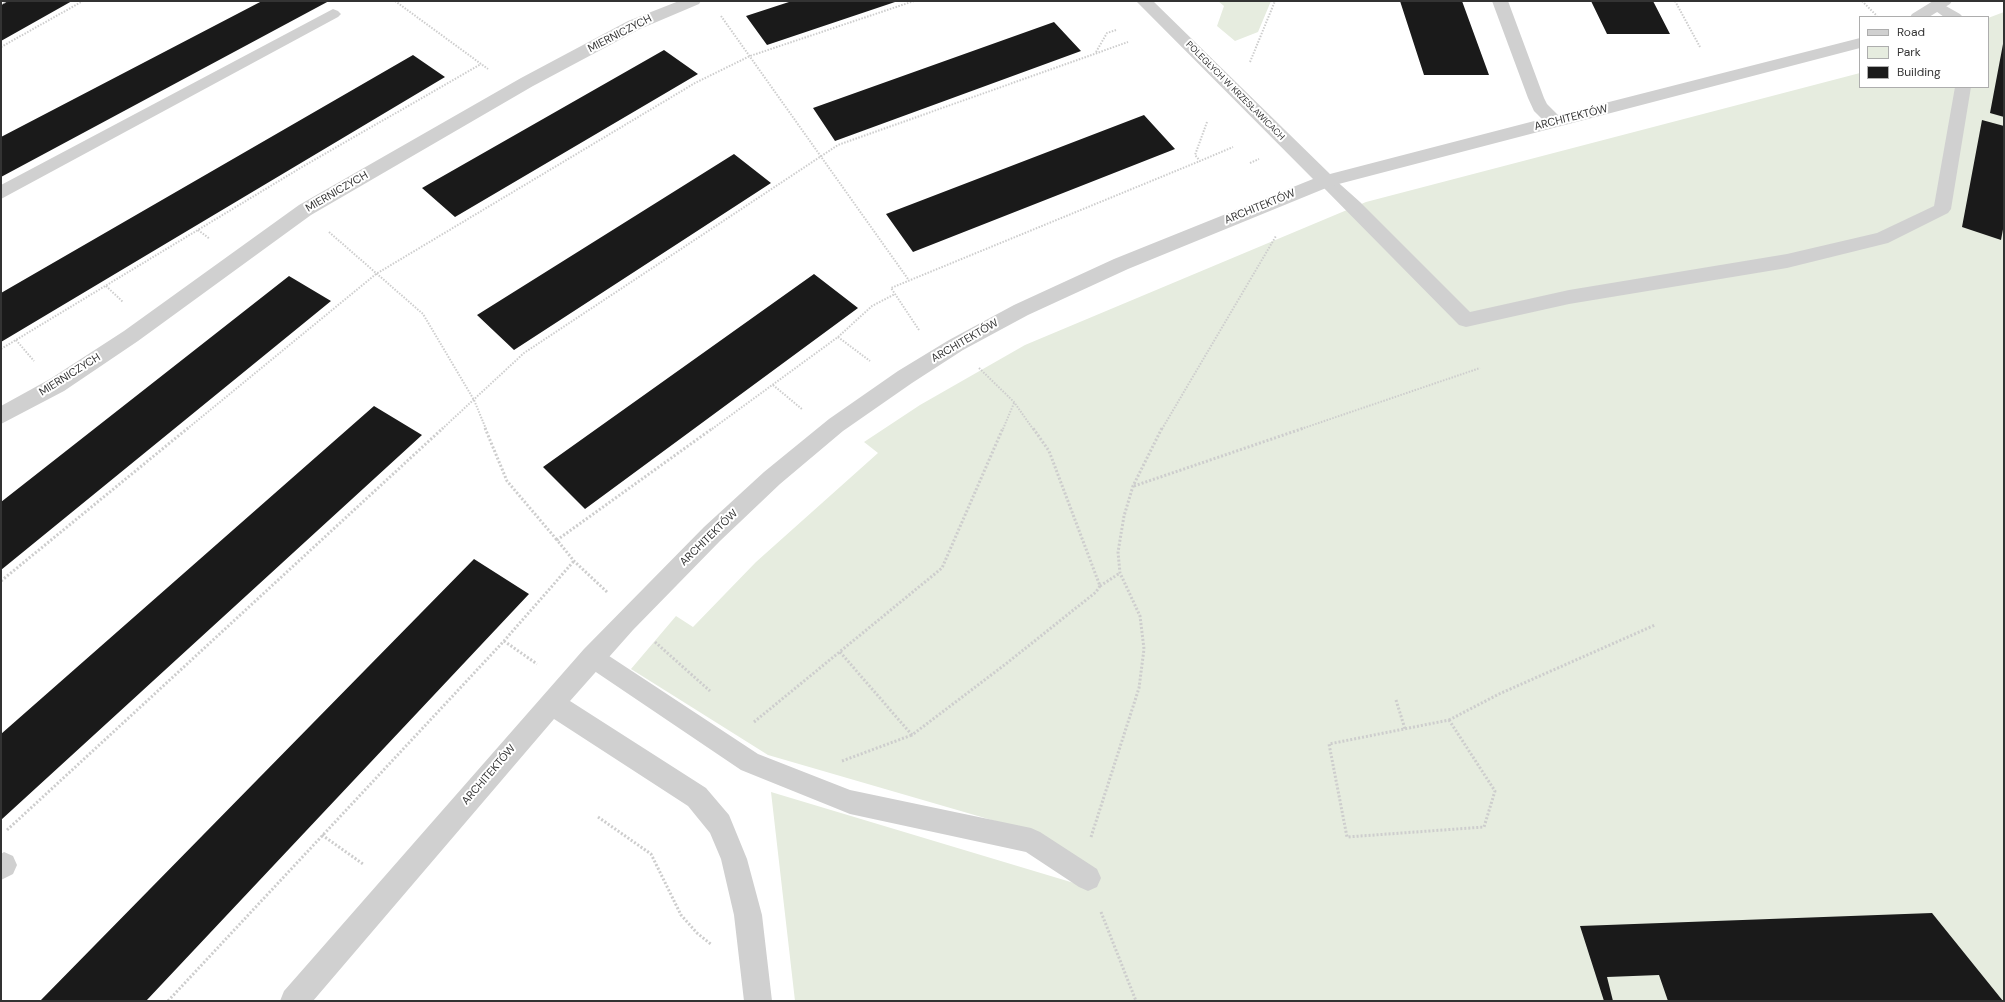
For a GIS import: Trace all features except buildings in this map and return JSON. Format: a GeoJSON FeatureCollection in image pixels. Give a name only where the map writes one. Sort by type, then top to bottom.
{"type":"FeatureCollection","features":[{"type":"Feature","properties":{"kind":"street","name":"MIERNICZYCH"},"geometry":{"type":"LineString","coordinates":[[1,416],[58,385],[125,340],[305,210],[527,82],[634,25],[693,1]]}},
{"type":"Feature","properties":{"kind":"street","name":"POLEGŁYCH W KRZESŁAWICACH"},"geometry":{"type":"LineString","coordinates":[[1144,1],[1326,181]]}},
{"type":"Feature","properties":{"kind":"street"},"geometry":{"type":"LineString","coordinates":[[1500,1],[1540,107],[1554,122]]}},
{"type":"Feature","properties":{"kind":"street"},"geometry":{"type":"LineString","coordinates":[[1920,16],[1941,4]]}},
{"type":"Feature","properties":{"kind":"street","name":"ARCHITEKTÓW"},"geometry":{"type":"LineString","coordinates":[[294,1001],[592,657],[734,513],[772,478],[836,425],[905,377],[956,345],[1021,310],[1121,264],[1326,181],[1859,42]]}},
{"type":"Feature","properties":{"kind":"street"},"geometry":{"type":"LineString","coordinates":[[552,703],[696,797],[720,824],[734,860],[748,915],[758,1001]]}},
{"type":"Feature","properties":{"kind":"lane"},"geometry":{"type":"LineString","coordinates":[[1941,4],[1953,16]]}},
{"type":"Feature","properties":{"kind":"lane"},"geometry":{"type":"LineString","coordinates":[[1,193],[333,14]]}},
{"type":"Feature","properties":{"kind":"lane"},"geometry":{"type":"LineString","coordinates":[[1326,181],[1354,206],[1466,320],[1569,297],[1787,261],[1882,238],[1942,209],[1963,88]]}},
{"type":"Feature","properties":{"kind":"lane"},"geometry":{"type":"LineString","coordinates":[[592,657],[750,762],[850,802],[1031,841],[1083,875]]}},
{"type":"Feature","properties":{"kind":"path"},"geometry":{"type":"LineString","coordinates":[[1,4],[7,1]]}},
{"type":"Feature","properties":{"kind":"path"},"geometry":{"type":"LineString","coordinates":[[1,47],[83,1]]}},
{"type":"Feature","properties":{"kind":"path"},"geometry":{"type":"LineString","coordinates":[[395,1],[492,72]]}},
{"type":"Feature","properties":{"kind":"path"},"geometry":{"type":"LineString","coordinates":[[1,581],[376,274],[695,83],[750,56],[914,1]]}},
{"type":"Feature","properties":{"kind":"path"},"geometry":{"type":"LineString","coordinates":[[1249,64],[1275,1]]}},
{"type":"Feature","properties":{"kind":"path"},"geometry":{"type":"LineString","coordinates":[[1675,1],[1700,47]]}},
{"type":"Feature","properties":{"kind":"path"},"geometry":{"type":"LineString","coordinates":[[1862,1],[1877,16]]}},
{"type":"Feature","properties":{"kind":"path"},"geometry":{"type":"LineString","coordinates":[[725,22],[908,280]]}},
{"type":"Feature","properties":{"kind":"path"},"geometry":{"type":"LineString","coordinates":[[1095,52],[1107,33],[1116,30]]}},
{"type":"Feature","properties":{"kind":"path"},"geometry":{"type":"LineString","coordinates":[[1,835],[524,353],[838,145],[1095,52],[1128,42]]}},
{"type":"Feature","properties":{"kind":"path"},"geometry":{"type":"LineString","coordinates":[[1,349],[302,167],[481,64]]}},
{"type":"Feature","properties":{"kind":"path"},"geometry":{"type":"LineString","coordinates":[[1200,161],[1195,155],[1207,122]]}},
{"type":"Feature","properties":{"kind":"path"},"geometry":{"type":"LineString","coordinates":[[921,333],[891,288],[1234,147]]}},
{"type":"Feature","properties":{"kind":"path"},"geometry":{"type":"LineString","coordinates":[[305,210],[423,314],[474,400],[507,481],[574,561],[611,596]]}},
{"type":"Feature","properties":{"kind":"path"},"geometry":{"type":"LineString","coordinates":[[1136,1001],[1083,875],[1139,688],[1144,649],[1140,616],[1120,572],[1118,552],[1124,516],[1133,486],[1160,432],[1274,239]]}},
{"type":"Feature","properties":{"kind":"path"},"geometry":{"type":"LineString","coordinates":[[106,286],[125,305]]}},
{"type":"Feature","properties":{"kind":"path"},"geometry":{"type":"LineString","coordinates":[[557,540],[773,385],[838,336],[872,306],[895,294]]}},
{"type":"Feature","properties":{"kind":"path"},"geometry":{"type":"LineString","coordinates":[[838,336],[876,364]]}},
{"type":"Feature","properties":{"kind":"path"},"geometry":{"type":"LineString","coordinates":[[16,340],[38,366]]}},
{"type":"Feature","properties":{"kind":"path"},"geometry":{"type":"LineString","coordinates":[[956,345],[1014,402],[1049,451],[1100,586]]}},
{"type":"Feature","properties":{"kind":"path"},"geometry":{"type":"LineString","coordinates":[[1133,486],[1480,368]]}},
{"type":"Feature","properties":{"kind":"path"},"geometry":{"type":"LineString","coordinates":[[773,385],[807,413]]}},
{"type":"Feature","properties":{"kind":"path"},"geometry":{"type":"LineString","coordinates":[[749,726],[942,568],[1014,402]]}},
{"type":"Feature","properties":{"kind":"path"},"geometry":{"type":"LineString","coordinates":[[168,1001],[504,641],[574,561]]}},
{"type":"Feature","properties":{"kind":"path"},"geometry":{"type":"LineString","coordinates":[[857,756],[912,735],[1042,635],[1096,592],[1100,586],[1120,572]]}},
{"type":"Feature","properties":{"kind":"path"},"geometry":{"type":"LineString","coordinates":[[625,622],[647,635],[715,695]]}},
{"type":"Feature","properties":{"kind":"path"},"geometry":{"type":"LineString","coordinates":[[1449,720],[1495,791],[1484,827],[1347,837],[1329,744],[1449,720],[1499,694],[1655,626]]}},
{"type":"Feature","properties":{"kind":"path"},"geometry":{"type":"LineString","coordinates":[[504,641],[527,657]]}},
{"type":"Feature","properties":{"kind":"path"},"geometry":{"type":"LineString","coordinates":[[840,652],[912,735]]}},
{"type":"Feature","properties":{"kind":"path"},"geometry":{"type":"LineString","coordinates":[[1396,700],[1405,729]]}},
{"type":"Feature","properties":{"kind":"path"},"geometry":{"type":"LineString","coordinates":[[598,817],[651,854],[681,915],[697,933],[714,946]]}},
{"type":"Feature","properties":{"kind":"path"},"geometry":{"type":"LineString","coordinates":[[322,835],[366,867]]}},
{"type":"Feature","properties":{"kind":"green space"},"geometry":{"type":"Polygon","coordinates":[[[1218,1],[1271,1],[1258,32],[1235,41],[1217,26],[1224,6],[1218,1]]]}},
{"type":"Feature","properties":{"kind":"green space"},"geometry":{"type":"Polygon","coordinates":[[[2004,12],[2004,1001],[795,1001],[771,792],[1084,886],[1033,832],[768,755],[631,669],[676,616],[693,627],[756,562],[878,453],[864,442],[920,405],[1025,345],[1366,202],[1859,73],[1859,88],[1989,88],[1989,18],[2004,12]]]}}]}
